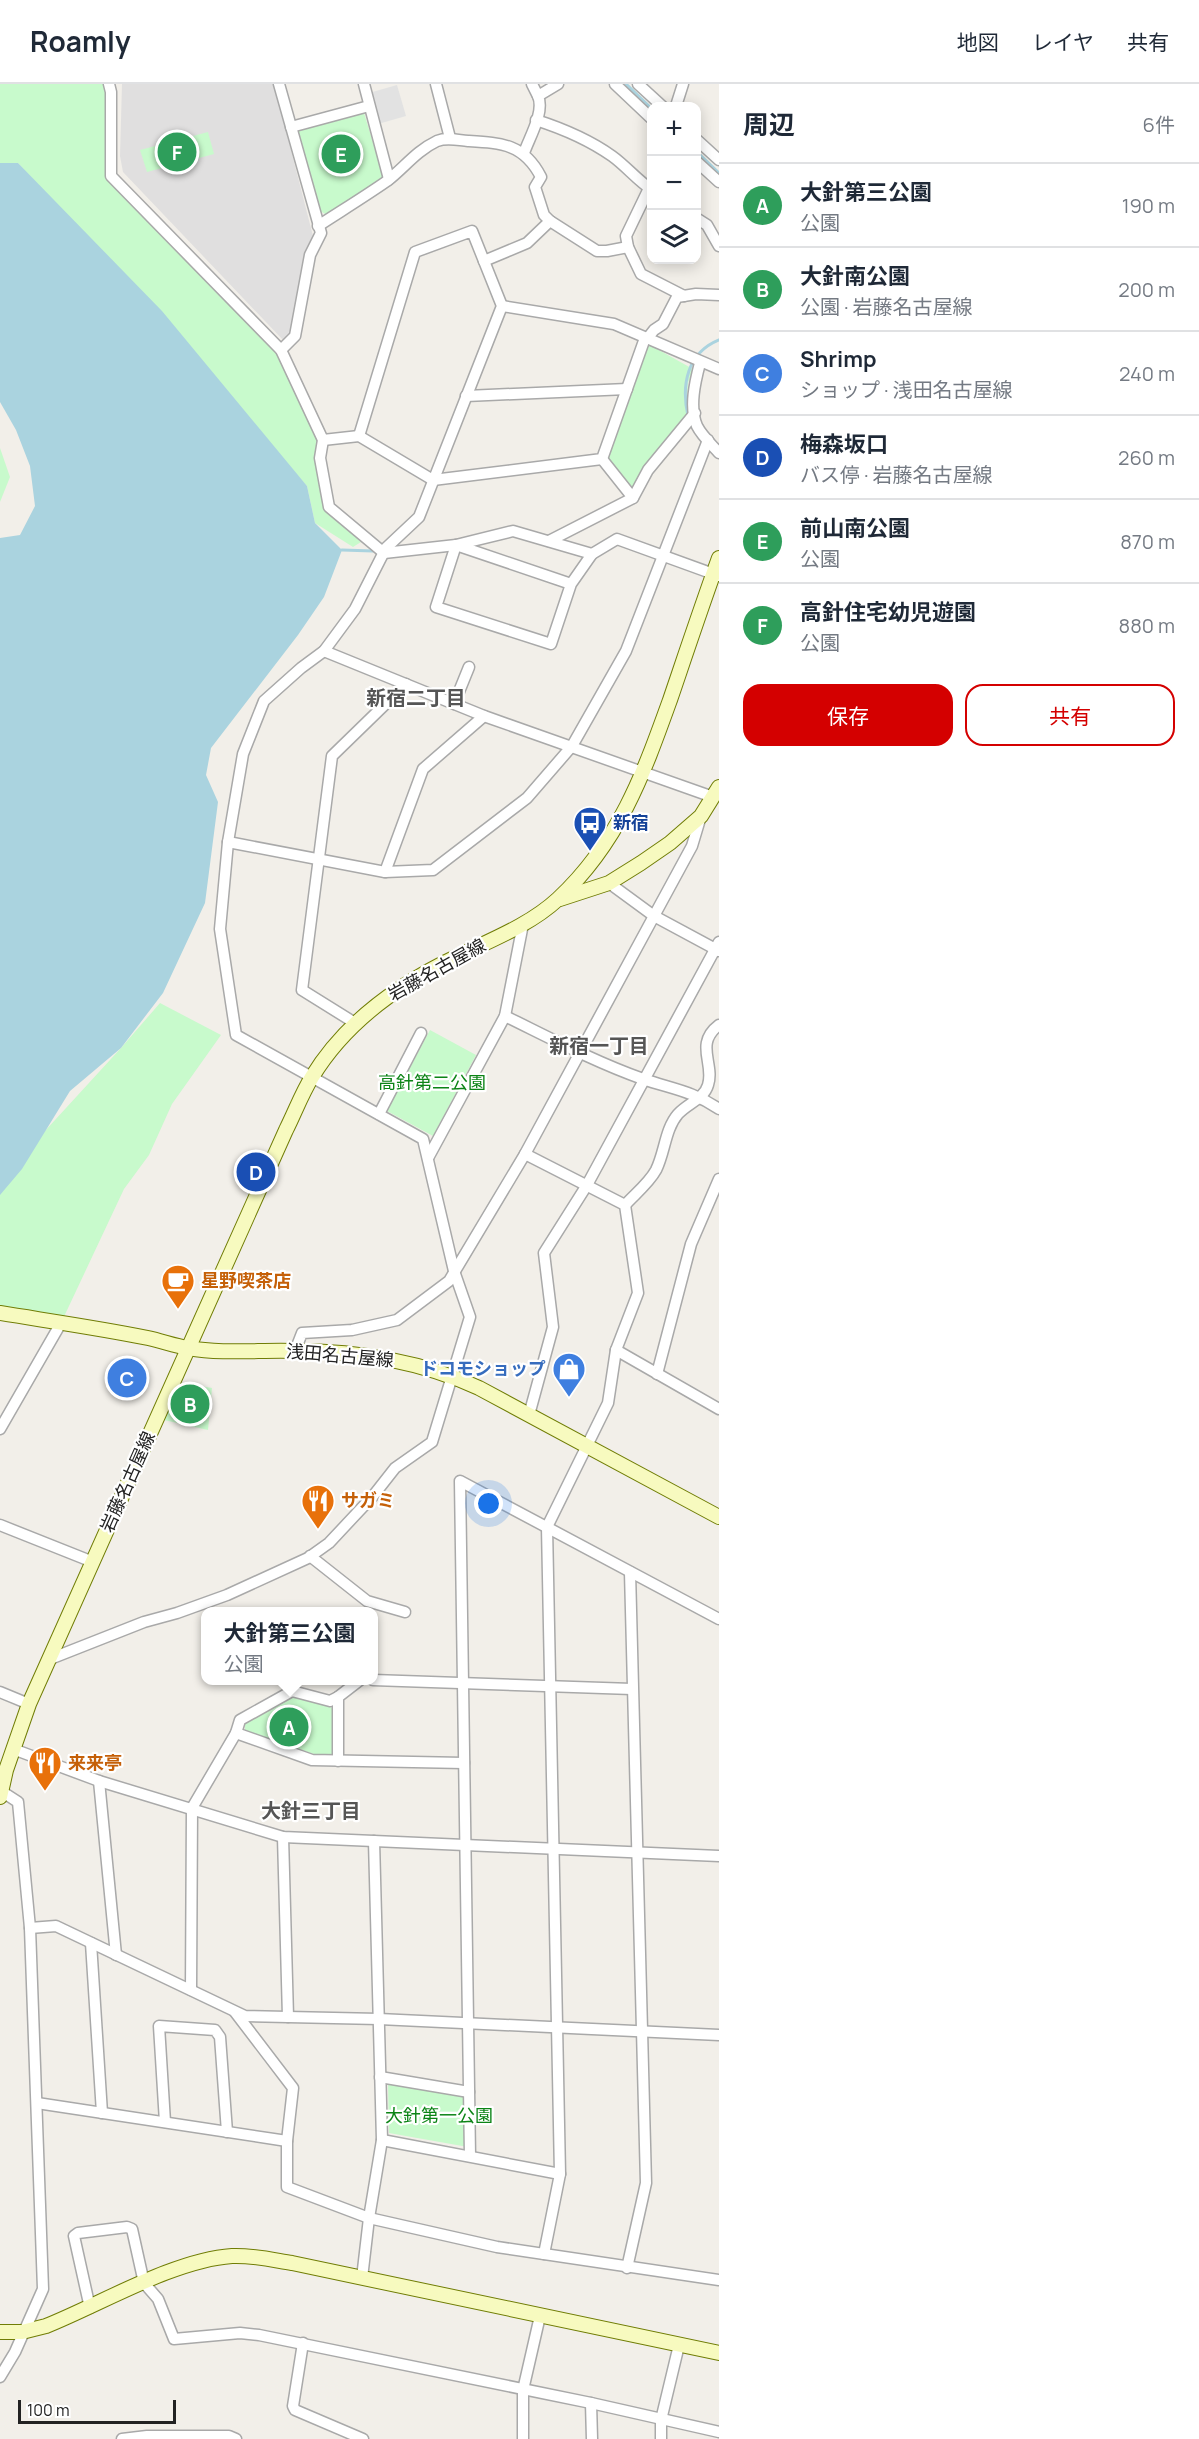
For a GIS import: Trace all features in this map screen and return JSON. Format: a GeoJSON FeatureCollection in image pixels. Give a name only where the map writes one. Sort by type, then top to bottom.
{"type":"FeatureCollection","features":[{"type":"Feature","properties":{"kind":"main road","name":"岩藤名古屋線"},"geometry":{"type":"LineString","coordinates":[[0,1794],[28,1704],[312,1077],[331,1050],[355,1023],[403,985],[523,924],[558,899],[577,880],[625,812],[644,774],[716,575],[719,558]]}},
{"type":"Feature","properties":{"kind":"main road"},"geometry":{"type":"LineString","coordinates":[[558,899],[609,883],[670,843],[701,816],[716,794]]}},
{"type":"Feature","properties":{"kind":"main road","name":"浅田名古屋線"},"geometry":{"type":"LineString","coordinates":[[0,1313],[148,1338],[188,1348],[232,1352],[295,1351],[367,1355],[406,1362],[451,1375],[719,1517]]}},
{"type":"Feature","properties":{"kind":"main road"},"geometry":{"type":"LineString","coordinates":[[0,2332],[22,2332],[46,2326],[189,2265],[232,2256],[251,2256],[719,2353]]}},
{"type":"Feature","properties":{"kind":"street"},"geometry":{"type":"LineString","coordinates":[[109,84],[111,92],[111,176],[281,350],[322,440],[320,458],[328,507],[384,553],[456,544],[513,531],[592,554]]}},
{"type":"Feature","properties":{"kind":"street"},"geometry":{"type":"LineString","coordinates":[[279,84],[321,233],[310,255],[295,336],[281,350]]}},
{"type":"Feature","properties":{"kind":"street"},"geometry":{"type":"LineString","coordinates":[[364,84],[389,179]]}},
{"type":"Feature","properties":{"kind":"street"},"geometry":{"type":"LineString","coordinates":[[436,84],[450,138]]}},
{"type":"Feature","properties":{"kind":"street"},"geometry":{"type":"LineString","coordinates":[[524,153],[541,103],[532,84]]}},
{"type":"Feature","properties":{"kind":"street"},"geometry":{"type":"LineString","coordinates":[[538,96],[558,84]]}},
{"type":"Feature","properties":{"kind":"street"},"geometry":{"type":"LineString","coordinates":[[615,84],[647,115]]}},
{"type":"Feature","properties":{"kind":"street"},"geometry":{"type":"LineString","coordinates":[[638,84],[658,102]]}},
{"type":"Feature","properties":{"kind":"street"},"geometry":{"type":"LineString","coordinates":[[677,102],[683,84]]}},
{"type":"Feature","properties":{"kind":"street"},"geometry":{"type":"LineString","coordinates":[[291,127],[369,106]]}},
{"type":"Feature","properties":{"kind":"street"},"geometry":{"type":"LineString","coordinates":[[536,120],[575,133],[614,157],[647,184]]}},
{"type":"Feature","properties":{"kind":"street"},"geometry":{"type":"LineString","coordinates":[[318,226],[389,179],[418,152],[439,140],[450,138],[502,143],[524,153],[534,163],[541,177],[535,187],[544,215],[550,221],[597,250],[607,251],[628,247]]}},
{"type":"Feature","properties":{"kind":"street"},"geometry":{"type":"LineString","coordinates":[[701,144],[719,160]]}},
{"type":"Feature","properties":{"kind":"street"},"geometry":{"type":"LineString","coordinates":[[701,166],[719,182]]}},
{"type":"Feature","properties":{"kind":"street"},"geometry":{"type":"LineString","coordinates":[[647,195],[626,236],[628,247],[641,274],[684,296]]}},
{"type":"Feature","properties":{"kind":"street"},"geometry":{"type":"LineString","coordinates":[[484,261],[527,243],[550,221]]}},
{"type":"Feature","properties":{"kind":"street"},"geometry":{"type":"LineString","coordinates":[[701,221],[707,225],[719,246]]}},
{"type":"Feature","properties":{"kind":"street"},"geometry":{"type":"LineString","coordinates":[[50,1659],[144,1622],[227,1595],[310,1556],[329,1543],[373,1496],[395,1468],[432,1442],[470,1317],[454,1271],[423,1139],[236,1035],[220,929],[228,842],[243,754],[264,701],[324,651],[356,609],[384,553],[419,517],[502,306],[472,231],[415,252],[359,436]]}},
{"type":"Feature","properties":{"kind":"street"},"geometry":{"type":"LineString","coordinates":[[602,459],[646,338],[663,324],[677,297],[696,294],[719,295]]}},
{"type":"Feature","properties":{"kind":"street"},"geometry":{"type":"LineString","coordinates":[[502,306],[614,324],[695,361],[719,369]]}},
{"type":"Feature","properties":{"kind":"street"},"geometry":{"type":"LineString","coordinates":[[695,361],[695,413],[698,427],[719,453]]}},
{"type":"Feature","properties":{"kind":"street"},"geometry":{"type":"LineString","coordinates":[[466,396],[627,389]]}},
{"type":"Feature","properties":{"kind":"street"},"geometry":{"type":"LineString","coordinates":[[549,541],[633,498],[648,470],[695,413]]}},
{"type":"Feature","properties":{"kind":"street"},"geometry":{"type":"LineString","coordinates":[[322,440],[359,436],[433,480],[602,459]]}},
{"type":"Feature","properties":{"kind":"street"},"geometry":{"type":"LineString","coordinates":[[228,842],[385,872],[433,870],[527,798],[572,746],[626,651],[708,440]]}},
{"type":"Feature","properties":{"kind":"street"},"geometry":{"type":"LineString","coordinates":[[602,459],[633,498]]}},
{"type":"Feature","properties":{"kind":"street"},"geometry":{"type":"LineString","coordinates":[[456,544],[436,607],[550,644],[571,584],[592,554],[617,539],[716,575]]}},
{"type":"Feature","properties":{"kind":"street"},"geometry":{"type":"LineString","coordinates":[[456,544],[571,584]]}},
{"type":"Feature","properties":{"kind":"street"},"geometry":{"type":"LineString","coordinates":[[324,651],[347,663],[484,716],[644,774],[716,794]]}},
{"type":"Feature","properties":{"kind":"street"},"geometry":{"type":"LineString","coordinates":[[454,704],[469,667]]}},
{"type":"Feature","properties":{"kind":"street"},"geometry":{"type":"LineString","coordinates":[[355,1023],[302,990],[332,756],[406,684]]}},
{"type":"Feature","properties":{"kind":"street"},"geometry":{"type":"LineString","coordinates":[[385,872],[423,769],[484,716]]}},
{"type":"Feature","properties":{"kind":"street"},"geometry":{"type":"LineString","coordinates":[[295,1351],[302,1333],[352,1330],[397,1320],[449,1281],[525,1154],[578,1052],[692,846],[701,816]]}},
{"type":"Feature","properties":{"kind":"street"},"geometry":{"type":"LineString","coordinates":[[529,1416],[553,1327],[544,1254],[586,1185],[718,948],[654,916],[609,883]]}},
{"type":"Feature","properties":{"kind":"street"},"geometry":{"type":"LineString","coordinates":[[428,1158],[505,1016],[523,924]]}},
{"type":"Feature","properties":{"kind":"street"},"geometry":{"type":"LineString","coordinates":[[505,1016],[578,1052],[643,1079],[701,1097],[719,1109]]}},
{"type":"Feature","properties":{"kind":"street"},"geometry":{"type":"LineString","coordinates":[[625,1205],[655,1172],[672,1122],[680,1112],[701,1097],[708,1087],[710,1075],[705,1050],[714,1029],[719,1025]]}},
{"type":"Feature","properties":{"kind":"street"},"geometry":{"type":"LineString","coordinates":[[379,1114],[421,1033]]}},
{"type":"Feature","properties":{"kind":"street"},"geometry":{"type":"LineString","coordinates":[[525,1154],[625,1205]]}},
{"type":"Feature","properties":{"kind":"street"},"geometry":{"type":"LineString","coordinates":[[657,1374],[692,1245],[719,1179]]}},
{"type":"Feature","properties":{"kind":"street"},"geometry":{"type":"LineString","coordinates":[[544,2254],[560,2174],[548,1527],[608,1403],[616,1350],[638,1293],[625,1205]]}},
{"type":"Feature","properties":{"kind":"street"},"geometry":{"type":"LineString","coordinates":[[1,1425],[61,1323]]}},
{"type":"Feature","properties":{"kind":"street"},"geometry":{"type":"LineString","coordinates":[[616,1350],[719,1409]]}},
{"type":"Feature","properties":{"kind":"street"},"geometry":{"type":"LineString","coordinates":[[470,2156],[460,1480],[719,1619]]}},
{"type":"Feature","properties":{"kind":"street"},"geometry":{"type":"LineString","coordinates":[[0,1525],[93,1562]]}},
{"type":"Feature","properties":{"kind":"street"},"geometry":{"type":"LineString","coordinates":[[310,1556],[367,1600],[405,1612]]}},
{"type":"Feature","properties":{"kind":"street"},"geometry":{"type":"LineString","coordinates":[[627,2268],[646,2183],[630,1572]]}},
{"type":"Feature","properties":{"kind":"street"},"geometry":{"type":"LineString","coordinates":[[378,1680],[550,1688],[632,1689]]}},
{"type":"Feature","properties":{"kind":"street"},"geometry":{"type":"LineString","coordinates":[[191,1990],[192,1808],[236,1733],[240,1720],[292,1691],[330,1701],[354,1685]]}},
{"type":"Feature","properties":{"kind":"street"},"geometry":{"type":"LineString","coordinates":[[0,1692],[28,1704]]}},
{"type":"Feature","properties":{"kind":"street"},"geometry":{"type":"LineString","coordinates":[[338,1697],[338,1761]]}},
{"type":"Feature","properties":{"kind":"street"},"geometry":{"type":"LineString","coordinates":[[236,1733],[312,1760],[464,1763]]}},
{"type":"Feature","properties":{"kind":"street"},"geometry":{"type":"LineString","coordinates":[[13,1749],[99,1781],[283,1837],[719,1856]]}},
{"type":"Feature","properties":{"kind":"street"},"geometry":{"type":"LineString","coordinates":[[99,1781],[116,1955]]}},
{"type":"Feature","properties":{"kind":"street"},"geometry":{"type":"LineString","coordinates":[[0,1794],[18,1802],[30,1928],[43,2289],[15,2352],[0,2377]]}},
{"type":"Feature","properties":{"kind":"street"},"geometry":{"type":"LineString","coordinates":[[283,1837],[288,2017]]}},
{"type":"Feature","properties":{"kind":"street"},"geometry":{"type":"LineString","coordinates":[[362,2278],[382,2140],[374,1841]]}},
{"type":"Feature","properties":{"kind":"street"},"geometry":{"type":"LineString","coordinates":[[30,1928],[56,1926],[245,2016],[379,2019],[468,2025],[719,2035]]}},
{"type":"Feature","properties":{"kind":"street"},"geometry":{"type":"LineString","coordinates":[[91,1943],[102,2113]]}},
{"type":"Feature","properties":{"kind":"street"},"geometry":{"type":"LineString","coordinates":[[235,2011],[293,2088],[286,2187],[369,2218],[497,2247],[719,2280]]}},
{"type":"Feature","properties":{"kind":"street"},"geometry":{"type":"LineString","coordinates":[[165,2122],[159,2026],[215,2030],[220,2037],[227,2132]]}},
{"type":"Feature","properties":{"kind":"street"},"geometry":{"type":"LineString","coordinates":[[380,2077],[469,2092]]}},
{"type":"Feature","properties":{"kind":"street"},"geometry":{"type":"LineString","coordinates":[[37,2103],[288,2141]]}},
{"type":"Feature","properties":{"kind":"street"},"geometry":{"type":"LineString","coordinates":[[382,2140],[560,2174]]}},
{"type":"Feature","properties":{"kind":"street"},"geometry":{"type":"LineString","coordinates":[[90,2308],[74,2236],[127,2227],[132,2229],[144,2283],[158,2299],[174,2339],[240,2333],[303,2343],[719,2432]]}},
{"type":"Feature","properties":{"kind":"street"},"geometry":{"type":"LineString","coordinates":[[523,2439],[523,2390],[540,2316]]}},
{"type":"Feature","properties":{"kind":"street"},"geometry":{"type":"LineString","coordinates":[[303,2343],[293,2406],[295,2410],[363,2439]]}},
{"type":"Feature","properties":{"kind":"street"},"geometry":{"type":"LineString","coordinates":[[661,2439],[661,2420],[679,2344]]}},
{"type":"Feature","properties":{"kind":"street"},"geometry":{"type":"LineString","coordinates":[[591,2403],[592,2439]]}},
{"type":"Feature","properties":{"kind":"street"},"geometry":{"type":"LineString","coordinates":[[122,2439],[147,2436],[229,2436],[236,2439]]}},
{"type":"Feature","properties":{"kind":"shaded area"},"geometry":{"type":"Polygon","coordinates":[[[122,84],[274,84],[313,236],[304,257],[290,334],[283,340],[123,172],[120,156],[122,84]]]}},
{"type":"Feature","properties":{"kind":"shaded area"},"geometry":{"type":"Polygon","coordinates":[[[397,85],[406,116],[378,124],[369,93],[397,85]]]}},
{"type":"Feature","properties":{"kind":"green space"},"geometry":{"type":"Polygon","coordinates":[[[0,84],[109,84],[111,176],[281,350],[323,440],[329,507],[361,542],[353,547],[315,523],[307,486],[18,163],[0,163],[0,84]]]}},
{"type":"Feature","properties":{"kind":"green space"},"geometry":{"type":"Polygon","coordinates":[[[364,113],[384,178],[327,215],[320,211],[298,129],[364,113]]]}},
{"type":"Feature","properties":{"kind":"green space"},"geometry":{"type":"Polygon","coordinates":[[[208,132],[214,154],[147,172],[140,150],[208,132]]]}},
{"type":"Feature","properties":{"kind":"green space"},"geometry":{"type":"Polygon","coordinates":[[[648,344],[693,369],[688,383],[686,417],[633,492],[607,459],[648,344]]]}},
{"type":"Feature","properties":{"kind":"green space"},"geometry":{"type":"Polygon","coordinates":[[[0,448],[10,477],[0,502],[0,448]]]}},
{"type":"Feature","properties":{"kind":"green space"},"geometry":{"type":"Polygon","coordinates":[[[160,1003],[221,1035],[172,1104],[149,1155],[124,1189],[61,1323],[0,1314],[0,1180],[160,1003]]]}},
{"type":"Feature","properties":{"kind":"green space","name":"高針第二公園"},"geometry":{"type":"Polygon","coordinates":[[[430,1030],[476,1055],[433,1136],[387,1111],[430,1030]]]}},
{"type":"Feature","properties":{"kind":"green space"},"geometry":{"type":"Polygon","coordinates":[[[177,1382],[212,1388],[208,1430],[164,1420],[177,1382]]]}},
{"type":"Feature","properties":{"kind":"green space"},"geometry":{"type":"Polygon","coordinates":[[[293,1695],[333,1708],[334,1754],[314,1754],[245,1731],[245,1724],[293,1695]]]}},
{"type":"Feature","properties":{"kind":"green space","name":"大針第一公園"},"geometry":{"type":"Polygon","coordinates":[[[388,2083],[466,2095],[468,2147],[389,2133],[388,2083]]]}},
{"type":"Feature","properties":{"kind":"water"},"geometry":{"type":"Polygon","coordinates":[[[0,163],[18,163],[162,311],[307,486],[315,523],[342,550],[324,597],[298,635],[211,748],[206,775],[218,802],[205,903],[163,993],[121,1048],[70,1091],[22,1169],[0,1195],[0,538],[20,535],[35,506],[30,466],[16,430],[0,402],[0,163]]]}},
{"type":"Feature","properties":{"kind":"waterway"},"geometry":{"type":"LineString","coordinates":[[626,84],[647,104]]}},
{"type":"Feature","properties":{"kind":"waterway"},"geometry":{"type":"LineString","coordinates":[[701,156],[719,173]]}},
{"type":"Feature","properties":{"kind":"waterway"},"geometry":{"type":"LineString","coordinates":[[688,416],[685,393],[689,371],[700,353],[719,340]]}},
{"type":"Feature","properties":{"kind":"waterway"},"geometry":{"type":"LineString","coordinates":[[342,550],[373,551]]}},
{"type":"Feature","properties":{"kind":"place","name":"高針住宅幼児遊園"},"geometry":{"type":"Point","coordinates":[177,152]}},
{"type":"Feature","properties":{"kind":"place","name":"前山南公園"},"geometry":{"type":"Point","coordinates":[341,154]}},
{"type":"Feature","properties":{"kind":"place","name":"新宿"},"geometry":{"type":"Point","coordinates":[590,852]}},
{"type":"Feature","properties":{"kind":"place","name":"梅森坂口"},"geometry":{"type":"Point","coordinates":[256,1172]}},
{"type":"Feature","properties":{"kind":"place","name":"星野喫茶店"},"geometry":{"type":"Point","coordinates":[178,1310]}},
{"type":"Feature","properties":{"kind":"place","name":"Shrimp"},"geometry":{"type":"Point","coordinates":[127,1378]}},
{"type":"Feature","properties":{"kind":"place","name":"ドコモショップ"},"geometry":{"type":"Point","coordinates":[569,1398]}},
{"type":"Feature","properties":{"kind":"place","name":"大針南公園"},"geometry":{"type":"Point","coordinates":[190,1404]}},
{"type":"Feature","properties":{"kind":"place","name":"サガミ"},"geometry":{"type":"Point","coordinates":[318,1530]}},
{"type":"Feature","properties":{"kind":"place","name":"大針第三公園"},"geometry":{"type":"Point","coordinates":[289,1727]}},
{"type":"Feature","properties":{"kind":"place","name":"来来亭"},"geometry":{"type":"Point","coordinates":[45,1792]}},
{"type":"Feature","properties":{"kind":"district","name":"新宿二丁目"},"geometry":{"type":"Point","coordinates":[416,698]}},
{"type":"Feature","properties":{"kind":"district","name":"新宿一丁目"},"geometry":{"type":"Point","coordinates":[599,1046]}},
{"type":"Feature","properties":{"kind":"district","name":"大針三丁目"},"geometry":{"type":"Point","coordinates":[311,1811]}}]}
